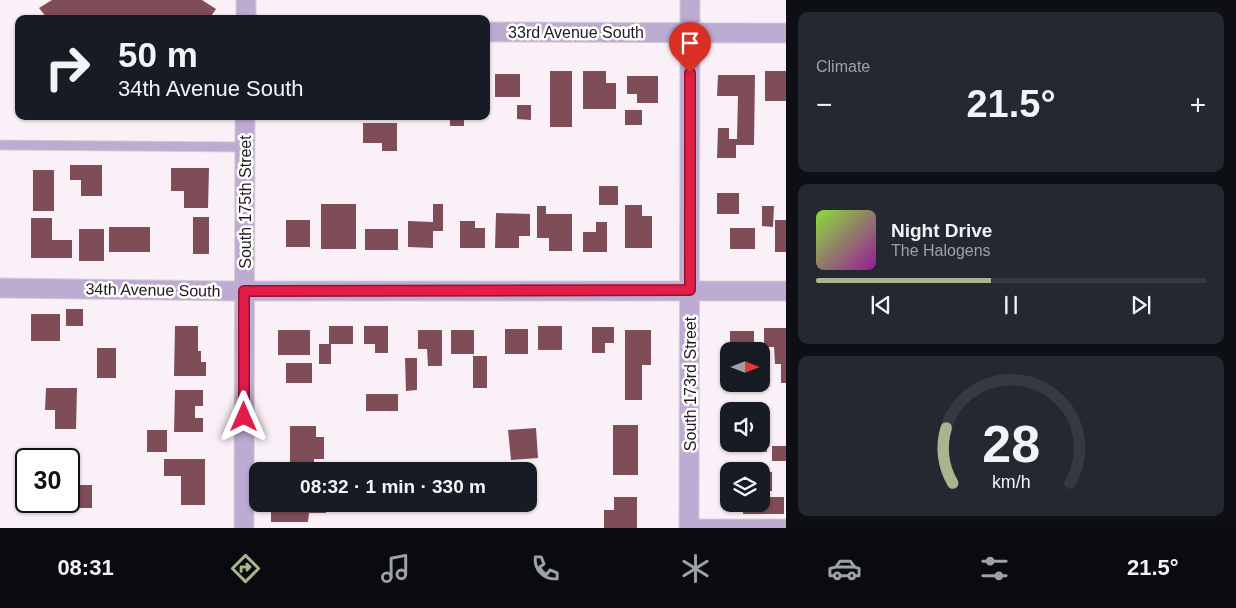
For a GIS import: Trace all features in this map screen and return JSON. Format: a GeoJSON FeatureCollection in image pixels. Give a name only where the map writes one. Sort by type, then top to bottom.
{"type":"FeatureCollection","features":[{"type":"Feature","properties":{"kind":"street"},"geometry":{"type":"LineString","coordinates":[[246,0],[246,15]]}},
{"type":"Feature","properties":{"kind":"street","name":"South 173rd Street"},"geometry":{"type":"LineString","coordinates":[[689,526],[690,0]]}},
{"type":"Feature","properties":{"kind":"street","name":"33rd Avenue South"},"geometry":{"type":"LineString","coordinates":[[490,32],[786,33]]}},
{"type":"Feature","properties":{"kind":"street","name":"South 175th Street"},"geometry":{"type":"LineString","coordinates":[[244,528],[245,120]]}},
{"type":"Feature","properties":{"kind":"street","name":"34th Avenue South"},"geometry":{"type":"LineString","coordinates":[[0,288],[244,291],[690,290],[786,292]]}},
{"type":"Feature","properties":{"kind":"lane"},"geometry":{"type":"LineString","coordinates":[[0,145],[244,146]]}},
{"type":"Feature","properties":{"kind":"lane"},"geometry":{"type":"LineString","coordinates":[[689,526],[786,524]]}},
{"type":"Feature","properties":{"kind":"building"},"geometry":{"type":"Polygon","coordinates":[[[52,0],[202,0],[216,9],[212,15],[45,15],[39,8],[52,0]]]}},
{"type":"Feature","properties":{"kind":"building"},"geometry":{"type":"Polygon","coordinates":[[[550,71],[572,71],[572,127],[550,127],[550,71]]]}},
{"type":"Feature","properties":{"kind":"building"},"geometry":{"type":"Polygon","coordinates":[[[583,71],[606,71],[606,83],[616,83],[616,109],[583,109],[583,71]]]}},
{"type":"Feature","properties":{"kind":"building"},"geometry":{"type":"Polygon","coordinates":[[[765,71],[786,71],[786,101],[765,101],[765,71]]]}},
{"type":"Feature","properties":{"kind":"building"},"geometry":{"type":"Polygon","coordinates":[[[495,74],[520,74],[520,97],[495,97],[495,74]]]}},
{"type":"Feature","properties":{"kind":"building"},"geometry":{"type":"Polygon","coordinates":[[[718,75],[755,75],[754,145],[736,145],[736,158],[717,158],[718,128],[729,128],[729,139],[737,139],[738,96],[717,96],[718,75]]]}},
{"type":"Feature","properties":{"kind":"building"},"geometry":{"type":"Polygon","coordinates":[[[627,76],[658,76],[658,103],[637,103],[637,94],[627,94],[627,76]]]}},
{"type":"Feature","properties":{"kind":"building"},"geometry":{"type":"Polygon","coordinates":[[[517,105],[531,105],[531,120],[517,119],[517,105]]]}},
{"type":"Feature","properties":{"kind":"building"},"geometry":{"type":"Polygon","coordinates":[[[625,110],[642,110],[642,125],[625,125],[625,110]]]}},
{"type":"Feature","properties":{"kind":"building"},"geometry":{"type":"Polygon","coordinates":[[[450,120],[464,120],[464,126],[450,126],[450,120]]]}},
{"type":"Feature","properties":{"kind":"building"},"geometry":{"type":"Polygon","coordinates":[[[363,123],[397,123],[397,151],[382,151],[382,143],[363,143],[363,123]]]}},
{"type":"Feature","properties":{"kind":"building"},"geometry":{"type":"Polygon","coordinates":[[[70,165],[102,165],[102,196],[81,196],[81,180],[70,180],[70,165]]]}},
{"type":"Feature","properties":{"kind":"building"},"geometry":{"type":"Polygon","coordinates":[[[171,168],[209,168],[208,208],[184,208],[184,191],[171,191],[171,168]]]}},
{"type":"Feature","properties":{"kind":"building"},"geometry":{"type":"Polygon","coordinates":[[[33,170],[54,170],[54,211],[33,211],[33,170]]]}},
{"type":"Feature","properties":{"kind":"building"},"geometry":{"type":"Polygon","coordinates":[[[599,186],[618,186],[618,205],[599,205],[599,186]]]}},
{"type":"Feature","properties":{"kind":"building"},"geometry":{"type":"Polygon","coordinates":[[[717,193],[739,193],[739,214],[717,214],[717,193]]]}},
{"type":"Feature","properties":{"kind":"building"},"geometry":{"type":"Polygon","coordinates":[[[321,204],[356,204],[356,249],[321,249],[321,204]]]}},
{"type":"Feature","properties":{"kind":"building"},"geometry":{"type":"Polygon","coordinates":[[[433,204],[443,204],[443,231],[433,231],[433,248],[408,247],[408,221],[433,222],[433,204]]]}},
{"type":"Feature","properties":{"kind":"building"},"geometry":{"type":"Polygon","coordinates":[[[625,205],[642,205],[642,216],[652,216],[652,248],[625,248],[625,205]]]}},
{"type":"Feature","properties":{"kind":"building"},"geometry":{"type":"Polygon","coordinates":[[[537,206],[546,206],[546,214],[572,214],[572,251],[549,251],[549,238],[537,238],[537,206]]]}},
{"type":"Feature","properties":{"kind":"building"},"geometry":{"type":"Polygon","coordinates":[[[762,206],[774,206],[773,227],[762,226],[762,206]]]}},
{"type":"Feature","properties":{"kind":"building"},"geometry":{"type":"Polygon","coordinates":[[[496,213],[530,214],[530,236],[519,236],[519,248],[495,248],[496,213]]]}},
{"type":"Feature","properties":{"kind":"building"},"geometry":{"type":"Polygon","coordinates":[[[193,217],[209,217],[209,254],[193,254],[193,217]]]}},
{"type":"Feature","properties":{"kind":"building"},"geometry":{"type":"Polygon","coordinates":[[[31,218],[52,218],[52,240],[72,240],[72,258],[31,258],[31,218]]]}},
{"type":"Feature","properties":{"kind":"building"},"geometry":{"type":"Polygon","coordinates":[[[286,220],[310,220],[310,247],[286,247],[286,220]]]}},
{"type":"Feature","properties":{"kind":"building"},"geometry":{"type":"Polygon","coordinates":[[[775,220],[786,220],[786,252],[775,252],[775,220]]]}},
{"type":"Feature","properties":{"kind":"building"},"geometry":{"type":"Polygon","coordinates":[[[460,221],[475,221],[475,228],[485,228],[485,248],[460,248],[460,221]]]}},
{"type":"Feature","properties":{"kind":"building"},"geometry":{"type":"Polygon","coordinates":[[[596,222],[607,222],[607,252],[583,252],[583,232],[596,232],[596,222]]]}},
{"type":"Feature","properties":{"kind":"building"},"geometry":{"type":"Polygon","coordinates":[[[109,227],[150,227],[150,252],[109,252],[109,227]]]}},
{"type":"Feature","properties":{"kind":"building"},"geometry":{"type":"Polygon","coordinates":[[[730,228],[755,228],[755,249],[730,249],[730,228]]]}},
{"type":"Feature","properties":{"kind":"building"},"geometry":{"type":"Polygon","coordinates":[[[79,229],[104,229],[104,261],[79,261],[79,229]]]}},
{"type":"Feature","properties":{"kind":"building"},"geometry":{"type":"Polygon","coordinates":[[[365,229],[398,229],[398,250],[365,250],[365,229]]]}},
{"type":"Feature","properties":{"kind":"building"},"geometry":{"type":"Polygon","coordinates":[[[66,309],[83,309],[83,326],[66,326],[66,309]]]}},
{"type":"Feature","properties":{"kind":"building"},"geometry":{"type":"Polygon","coordinates":[[[31,314],[60,314],[60,341],[31,341],[31,314]]]}},
{"type":"Feature","properties":{"kind":"building"},"geometry":{"type":"Polygon","coordinates":[[[175,326],[198,326],[198,351],[201,351],[201,362],[206,362],[206,376],[174,376],[175,326]]]}},
{"type":"Feature","properties":{"kind":"building"},"geometry":{"type":"Polygon","coordinates":[[[329,326],[353,326],[353,344],[331,344],[331,364],[319,364],[319,344],[329,344],[329,326]]]}},
{"type":"Feature","properties":{"kind":"building"},"geometry":{"type":"Polygon","coordinates":[[[364,326],[388,326],[388,353],[375,353],[375,344],[364,344],[364,326]]]}},
{"type":"Feature","properties":{"kind":"building"},"geometry":{"type":"Polygon","coordinates":[[[538,326],[562,326],[562,350],[538,350],[538,326]]]}},
{"type":"Feature","properties":{"kind":"building"},"geometry":{"type":"Polygon","coordinates":[[[592,327],[614,327],[614,343],[605,343],[605,353],[592,353],[592,327]]]}},
{"type":"Feature","properties":{"kind":"building"},"geometry":{"type":"Polygon","coordinates":[[[764,328],[786,328],[786,383],[781,383],[781,364],[775,364],[774,347],[770,347],[770,342],[764,342],[764,328]]]}},
{"type":"Feature","properties":{"kind":"building"},"geometry":{"type":"Polygon","coordinates":[[[505,329],[528,329],[528,354],[505,354],[505,329]]]}},
{"type":"Feature","properties":{"kind":"building"},"geometry":{"type":"Polygon","coordinates":[[[278,330],[310,330],[310,355],[278,355],[278,330]]]}},
{"type":"Feature","properties":{"kind":"building"},"geometry":{"type":"Polygon","coordinates":[[[418,330],[442,330],[442,366],[428,366],[427,349],[418,349],[418,330]]]}},
{"type":"Feature","properties":{"kind":"building"},"geometry":{"type":"Polygon","coordinates":[[[451,330],[474,330],[474,354],[451,354],[451,330]]]}},
{"type":"Feature","properties":{"kind":"building"},"geometry":{"type":"Polygon","coordinates":[[[625,330],[651,330],[651,365],[642,365],[642,400],[625,400],[625,330]]]}},
{"type":"Feature","properties":{"kind":"building"},"geometry":{"type":"Polygon","coordinates":[[[730,331],[754,331],[754,342],[730,342],[730,331]]]}},
{"type":"Feature","properties":{"kind":"building"},"geometry":{"type":"Polygon","coordinates":[[[97,348],[116,348],[116,378],[97,378],[97,348]]]}},
{"type":"Feature","properties":{"kind":"building"},"geometry":{"type":"Polygon","coordinates":[[[473,356],[487,356],[487,388],[473,388],[473,356]]]}},
{"type":"Feature","properties":{"kind":"building"},"geometry":{"type":"Polygon","coordinates":[[[405,358],[417,358],[417,390],[406,391],[405,358]]]}},
{"type":"Feature","properties":{"kind":"building"},"geometry":{"type":"Polygon","coordinates":[[[286,363],[312,363],[312,383],[286,383],[286,363]]]}},
{"type":"Feature","properties":{"kind":"building"},"geometry":{"type":"Polygon","coordinates":[[[46,388],[77,388],[76,429],[55,429],[55,410],[45,410],[46,388]]]}},
{"type":"Feature","properties":{"kind":"building"},"geometry":{"type":"Polygon","coordinates":[[[175,390],[203,390],[203,406],[195,406],[195,418],[203,418],[203,432],[174,432],[175,390]]]}},
{"type":"Feature","properties":{"kind":"building"},"geometry":{"type":"Polygon","coordinates":[[[366,394],[398,394],[398,411],[366,411],[366,394]]]}},
{"type":"Feature","properties":{"kind":"building"},"geometry":{"type":"Polygon","coordinates":[[[613,425],[638,425],[638,475],[613,475],[613,425]]]}},
{"type":"Feature","properties":{"kind":"building"},"geometry":{"type":"Polygon","coordinates":[[[290,426],[316,426],[316,437],[324,437],[324,459],[314,459],[314,462],[290,462],[290,426]]]}},
{"type":"Feature","properties":{"kind":"building"},"geometry":{"type":"Polygon","coordinates":[[[536,428],[538,458],[511,460],[508,430],[536,428]]]}},
{"type":"Feature","properties":{"kind":"building"},"geometry":{"type":"Polygon","coordinates":[[[147,430],[167,430],[167,452],[147,452],[147,430]]]}},
{"type":"Feature","properties":{"kind":"building"},"geometry":{"type":"Polygon","coordinates":[[[772,446],[786,446],[786,461],[772,461],[772,446]]]}},
{"type":"Feature","properties":{"kind":"building"},"geometry":{"type":"Polygon","coordinates":[[[164,459],[205,459],[205,505],[181,505],[181,476],[164,476],[164,459]]]}},
{"type":"Feature","properties":{"kind":"building"},"geometry":{"type":"Polygon","coordinates":[[[770,472],[772,472],[772,491],[770,491],[770,472]]]}},
{"type":"Feature","properties":{"kind":"building"},"geometry":{"type":"Polygon","coordinates":[[[80,485],[92,485],[92,508],[80,508],[80,485]]]}},
{"type":"Feature","properties":{"kind":"building"},"geometry":{"type":"Polygon","coordinates":[[[614,497],[637,497],[637,528],[604,528],[604,510],[614,510],[614,497]]]}},
{"type":"Feature","properties":{"kind":"building"},"geometry":{"type":"Polygon","coordinates":[[[770,497],[784,497],[784,514],[743,514],[743,512],[770,512],[770,497]]]}},
{"type":"Feature","properties":{"kind":"building"},"geometry":{"type":"Polygon","coordinates":[[[271,512],[326,512],[309,513],[308,522],[271,522],[271,512]]]}},
{"type":"Feature","properties":{"kind":"route"},"geometry":{"type":"LineString","coordinates":[[244,417],[244,291],[690,290],[690,73]]}}]}
